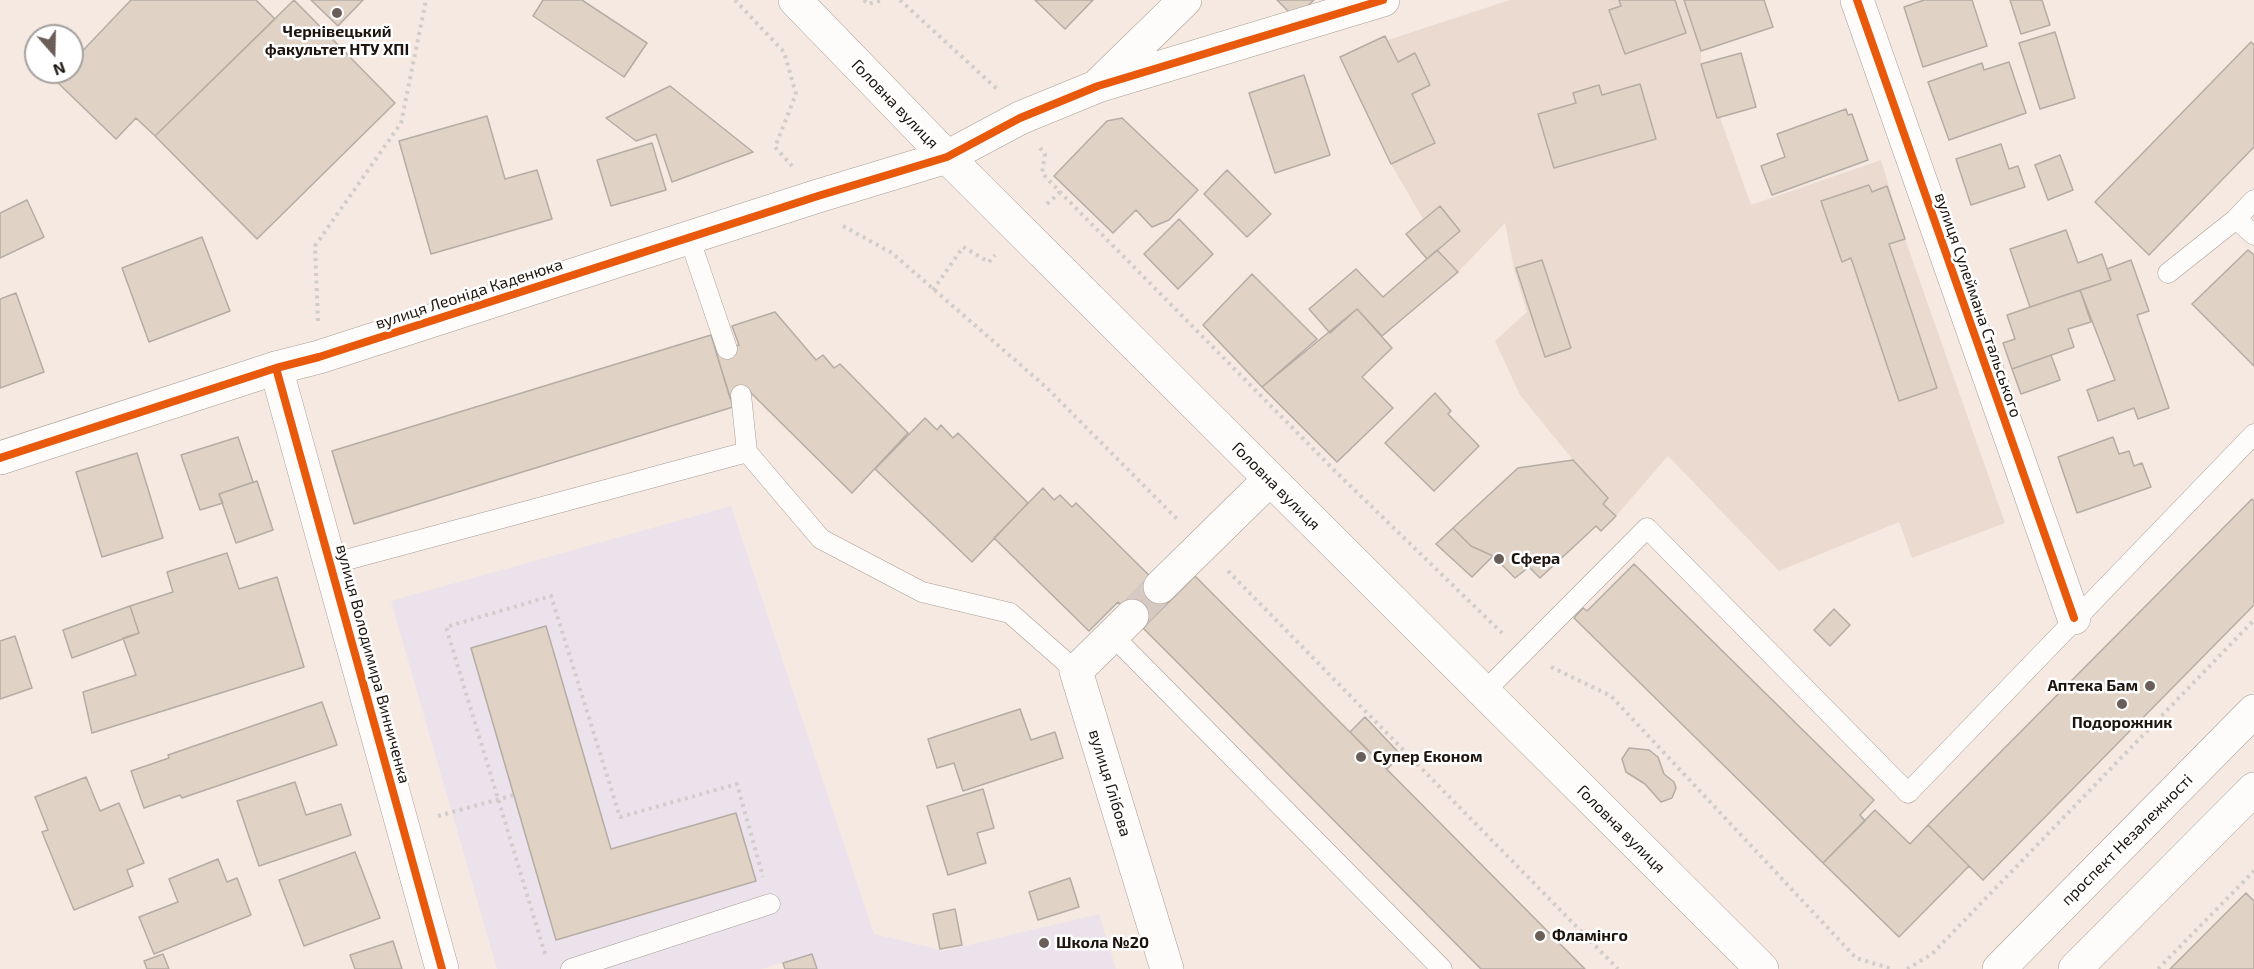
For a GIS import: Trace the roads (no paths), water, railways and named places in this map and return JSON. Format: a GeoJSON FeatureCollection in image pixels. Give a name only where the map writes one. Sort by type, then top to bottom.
{"type":"FeatureCollection","features":[{"type":"Feature","properties":{"kind":"street","name":"Головна вулиця"},"geometry":{"type":"LineString","coordinates":[[795,0],[947,157],[1269,480],[1762,969]]}},
{"type":"Feature","properties":{"kind":"street"},"geometry":{"type":"LineString","coordinates":[[1098,86],[1185,0]]}},
{"type":"Feature","properties":{"kind":"street","name":"вулиця Леоніда Каденюка"},"geometry":{"type":"LineString","coordinates":[[0,458],[276,368],[319,357],[689,237],[947,157],[1020,118],[1098,86],[1383,0]]}},
{"type":"Feature","properties":{"kind":"street","name":"вулиця Сулеймана Стальського"},"geometry":{"type":"LineString","coordinates":[[1857,0],[2074,618]]}},
{"type":"Feature","properties":{"kind":"street","name":"вулиця Володимира Винниченка"},"geometry":{"type":"LineString","coordinates":[[276,368],[442,969]]}},
{"type":"Feature","properties":{"kind":"street"},"geometry":{"type":"LineString","coordinates":[[1160,587],[1269,480]]}},
{"type":"Feature","properties":{"kind":"street"},"geometry":{"type":"LineString","coordinates":[[1076,671],[1121,625]]}},
{"type":"Feature","properties":{"kind":"street","name":"вулиця Глібова"},"geometry":{"type":"LineString","coordinates":[[1076,671],[1167,969]]}},
{"type":"Feature","properties":{"kind":"street","name":"проспект Незалежності"},"geometry":{"type":"LineString","coordinates":[[1999,969],[2254,711]]}},
{"type":"Feature","properties":{"kind":"street"},"geometry":{"type":"LineString","coordinates":[[2075,969],[2250,800]]}},
{"type":"Feature","properties":{"kind":"lane"},"geometry":{"type":"LineString","coordinates":[[2168,273],[2236,219],[2254,200]]}},
{"type":"Feature","properties":{"kind":"lane"},"geometry":{"type":"LineString","coordinates":[[2236,219],[2254,235]]}},
{"type":"Feature","properties":{"kind":"lane"},"geometry":{"type":"LineString","coordinates":[[689,237],[727,349]]}},
{"type":"Feature","properties":{"kind":"lane"},"geometry":{"type":"LineString","coordinates":[[741,395],[747,452],[821,539],[922,592],[1010,613],[1076,671]]}},
{"type":"Feature","properties":{"kind":"lane"},"geometry":{"type":"LineString","coordinates":[[1484,693],[1647,528],[1908,793],[2074,618],[2254,434]]}},
{"type":"Feature","properties":{"kind":"lane"},"geometry":{"type":"LineString","coordinates":[[332,564],[747,452]]}},
{"type":"Feature","properties":{"kind":"lane"},"geometry":{"type":"LineString","coordinates":[[1121,625],[1442,969]]}},
{"type":"Feature","properties":{"kind":"lane"},"geometry":{"type":"LineString","coordinates":[[571,969],[770,904]]}},
{"type":"Feature","properties":{"kind":"tunnel"},"geometry":{"type":"LineString","coordinates":[[1132,616],[1160,587]]}},
{"type":"Feature","properties":{"kind":"place","name":"Чернівецький факультет НТУ ХПІ"},"geometry":{"type":"Point","coordinates":[337,13]}},
{"type":"Feature","properties":{"kind":"place","name":"Сфера"},"geometry":{"type":"Point","coordinates":[1499,559]}},
{"type":"Feature","properties":{"kind":"place","name":"Аптека Бам"},"geometry":{"type":"Point","coordinates":[2150,686]}},
{"type":"Feature","properties":{"kind":"place","name":"Подорожник"},"geometry":{"type":"Point","coordinates":[2122,704]}},
{"type":"Feature","properties":{"kind":"place","name":"Супер Економ"},"geometry":{"type":"Point","coordinates":[1361,757]}},
{"type":"Feature","properties":{"kind":"place","name":"Фламінго"},"geometry":{"type":"Point","coordinates":[1540,936]}},
{"type":"Feature","properties":{"kind":"place","name":"Школа №20"},"geometry":{"type":"Point","coordinates":[1044,943]}}]}
